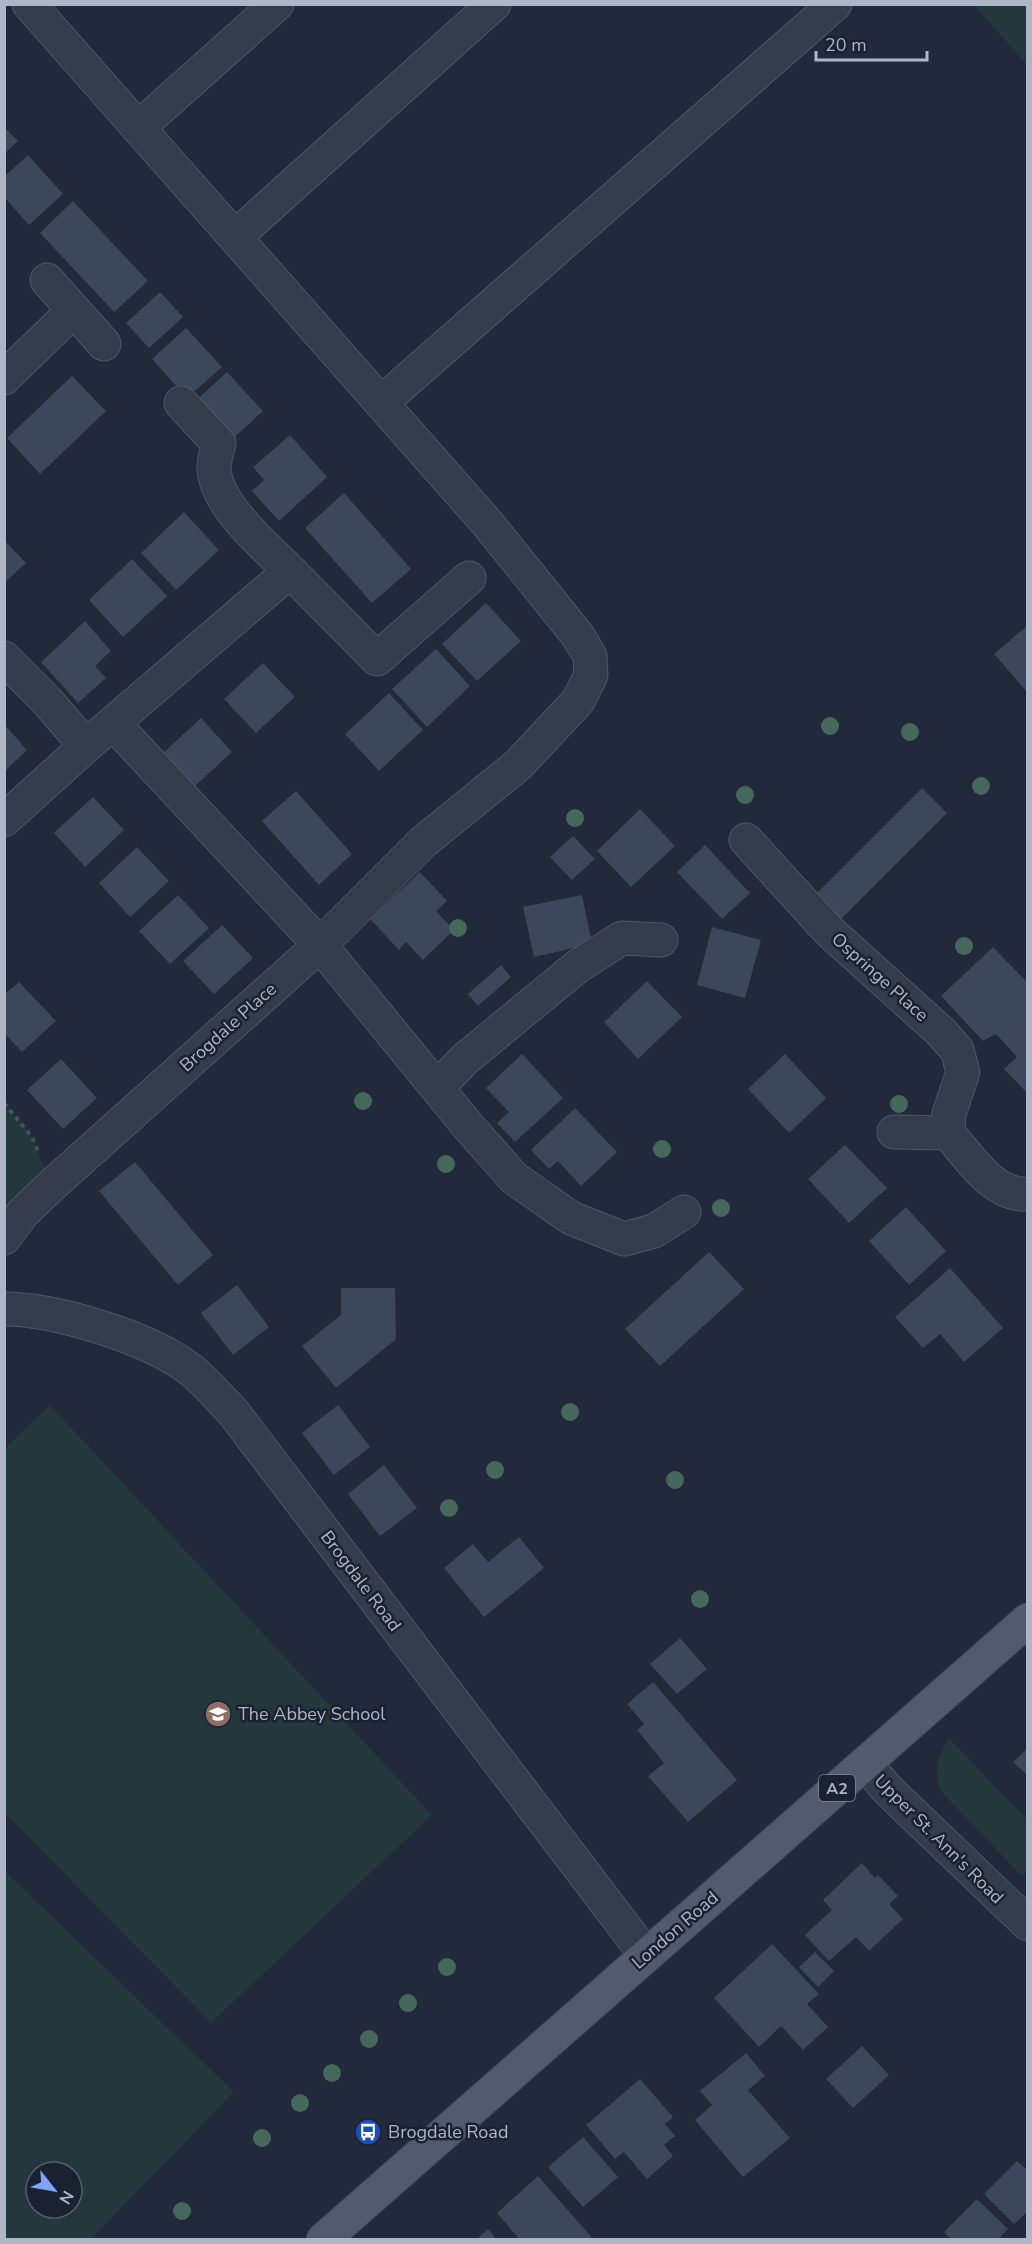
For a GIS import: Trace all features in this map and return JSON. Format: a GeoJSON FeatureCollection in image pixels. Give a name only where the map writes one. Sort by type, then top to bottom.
{"type":"FeatureCollection","features":[{"type":"Feature","properties":{"kind":"main road","name":"London Road"},"geometry":{"type":"LineString","coordinates":[[323,2240],[1028,1620]]}},
{"type":"Feature","properties":{"kind":"street","name":"Brogdale Place"},"geometry":{"type":"LineString","coordinates":[[4,1238],[22,1214],[51,1186],[320,945],[422,843],[518,765],[578,701],[591,675],[590,656],[578,636],[488,524],[29,4]]}},
{"type":"Feature","properties":{"kind":"street"},"geometry":{"type":"LineString","coordinates":[[138,128],[277,4]]}},
{"type":"Feature","properties":{"kind":"street"},"geometry":{"type":"LineString","coordinates":[[235,237],[494,4]]}},
{"type":"Feature","properties":{"kind":"street"},"geometry":{"type":"LineString","coordinates":[[381,403],[835,4]]}},
{"type":"Feature","properties":{"kind":"street"},"geometry":{"type":"LineString","coordinates":[[47,280],[104,344]]}},
{"type":"Feature","properties":{"kind":"street"},"geometry":{"type":"LineString","coordinates":[[4,378],[74,310]]}},
{"type":"Feature","properties":{"kind":"street"},"geometry":{"type":"LineString","coordinates":[[182,403],[219,444],[214,461],[215,476],[229,505],[249,529],[377,659],[470,578]]}},
{"type":"Feature","properties":{"kind":"street"},"geometry":{"type":"LineString","coordinates":[[4,820],[86,746],[290,571]]}},
{"type":"Feature","properties":{"kind":"street"},"geometry":{"type":"LineString","coordinates":[[4,658],[47,701],[86,746]]}},
{"type":"Feature","properties":{"kind":"street"},"geometry":{"type":"LineString","coordinates":[[113,723],[320,945],[468,1126],[514,1178],[571,1218],[624,1239],[654,1231],[684,1212]]}},
{"type":"Feature","properties":{"kind":"street","name":"Ospringe Place"},"geometry":{"type":"LineString","coordinates":[[746,840],[829,931],[957,1050],[963,1072],[949,1114],[948,1132]]}},
{"type":"Feature","properties":{"kind":"street"},"geometry":{"type":"LineString","coordinates":[[437,1088],[465,1059],[578,966],[622,938],[660,940]]}},
{"type":"Feature","properties":{"kind":"street"},"geometry":{"type":"LineString","coordinates":[[894,1132],[948,1132],[998,1187],[1028,1194]]}},
{"type":"Feature","properties":{"kind":"street","name":"Brogdale Road"},"geometry":{"type":"LineString","coordinates":[[4,1309],[57,1315],[139,1341],[187,1367],[206,1384],[233,1412],[646,1955]]}},
{"type":"Feature","properties":{"kind":"street","name":"Upper St. Ann's Road"},"geometry":{"type":"LineString","coordinates":[[864,1764],[1023,1912]]}},
{"type":"Feature","properties":{"kind":"path"},"geometry":{"type":"LineString","coordinates":[[4,1103],[32,1137],[51,1186]]}},
{"type":"Feature","properties":{"kind":"green space"},"geometry":{"type":"Polygon","coordinates":[[[974,5],[1027,5],[1027,65],[974,5]]]}},
{"type":"Feature","properties":{"kind":"green space"},"geometry":{"type":"Polygon","coordinates":[[[5,1103],[32,1137],[51,1186],[5,1238],[5,1103]]]}},
{"type":"Feature","properties":{"kind":"green space"},"geometry":{"type":"Polygon","coordinates":[[[50,1405],[432,1815],[211,2023],[5,1813],[5,1448],[50,1405]]]}},
{"type":"Feature","properties":{"kind":"green space"},"geometry":{"type":"Polygon","coordinates":[[[949,1738],[1027,1820],[1027,1870],[1022,1876],[942,1793],[937,1778],[937,1765],[949,1738]]]}},
{"type":"Feature","properties":{"kind":"green space"},"geometry":{"type":"Polygon","coordinates":[[[5,1871],[234,2092],[91,2239],[5,2239],[5,1871]]]}},
{"type":"Feature","properties":{"kind":"building"},"geometry":{"type":"Polygon","coordinates":[[[4,127],[18,141],[4,154],[4,127]]]}},
{"type":"Feature","properties":{"kind":"building"},"geometry":{"type":"Polygon","coordinates":[[[28,155],[63,194],[29,225],[5,198],[5,176],[28,155]]]}},
{"type":"Feature","properties":{"kind":"building"},"geometry":{"type":"Polygon","coordinates":[[[73,201],[148,281],[114,312],[40,233],[73,201]]]}},
{"type":"Feature","properties":{"kind":"building"},"geometry":{"type":"Polygon","coordinates":[[[160,292],[183,317],[149,348],[126,323],[160,292]]]}},
{"type":"Feature","properties":{"kind":"building"},"geometry":{"type":"Polygon","coordinates":[[[186,328],[222,367],[187,398],[152,359],[186,328]]]}},
{"type":"Feature","properties":{"kind":"building"},"geometry":{"type":"Polygon","coordinates":[[[227,372],[263,411],[229,442],[193,403],[227,372]]]}},
{"type":"Feature","properties":{"kind":"building"},"geometry":{"type":"Polygon","coordinates":[[[72,376],[106,411],[40,474],[7,438],[72,376]]]}},
{"type":"Feature","properties":{"kind":"building"},"geometry":{"type":"Polygon","coordinates":[[[290,435],[327,477],[279,521],[252,491],[264,480],[253,467],[290,435]]]}},
{"type":"Feature","properties":{"kind":"building"},"geometry":{"type":"Polygon","coordinates":[[[344,493],[411,569],[372,603],[305,528],[344,493]]]}},
{"type":"Feature","properties":{"kind":"building"},"geometry":{"type":"Polygon","coordinates":[[[184,512],[219,550],[176,590],[141,553],[184,512]]]}},
{"type":"Feature","properties":{"kind":"building"},"geometry":{"type":"Polygon","coordinates":[[[4,540],[26,563],[4,583],[4,540]]]}},
{"type":"Feature","properties":{"kind":"building"},"geometry":{"type":"Polygon","coordinates":[[[132,559],[167,596],[123,637],[89,600],[132,559]]]}},
{"type":"Feature","properties":{"kind":"building"},"geometry":{"type":"Polygon","coordinates":[[[486,603],[521,641],[477,681],[442,644],[486,603]]]}},
{"type":"Feature","properties":{"kind":"building"},"geometry":{"type":"Polygon","coordinates":[[[85,621],[111,651],[95,666],[106,678],[78,703],[41,662],[85,621]]]}},
{"type":"Feature","properties":{"kind":"building"},"geometry":{"type":"Polygon","coordinates":[[[1028,625],[1028,693],[994,654],[1028,625]]]}},
{"type":"Feature","properties":{"kind":"building"},"geometry":{"type":"Polygon","coordinates":[[[436,649],[470,686],[427,727],[392,689],[436,649]]]}},
{"type":"Feature","properties":{"kind":"building"},"geometry":{"type":"Polygon","coordinates":[[[263,663],[295,697],[256,733],[224,699],[263,663]]]}},
{"type":"Feature","properties":{"kind":"building"},"geometry":{"type":"Polygon","coordinates":[[[389,693],[423,730],[379,771],[345,734],[389,693]]]}},
{"type":"Feature","properties":{"kind":"building"},"geometry":{"type":"Polygon","coordinates":[[[201,718],[232,752],[193,788],[162,754],[201,718]]]}},
{"type":"Feature","properties":{"kind":"building"},"geometry":{"type":"Polygon","coordinates":[[[5,725],[27,750],[5,771],[5,725]]]}},
{"type":"Feature","properties":{"kind":"building"},"geometry":{"type":"Polygon","coordinates":[[[922,788],[947,813],[836,924],[811,899],[922,788]]]}},
{"type":"Feature","properties":{"kind":"building"},"geometry":{"type":"Polygon","coordinates":[[[296,791],[352,854],[319,885],[262,821],[296,791]]]}},
{"type":"Feature","properties":{"kind":"building"},"geometry":{"type":"Polygon","coordinates":[[[93,797],[124,830],[85,867],[54,833],[93,797]]]}},
{"type":"Feature","properties":{"kind":"building"},"geometry":{"type":"Polygon","coordinates":[[[640,809],[675,846],[631,887],[597,851],[640,809]]]}},
{"type":"Feature","properties":{"kind":"building"},"geometry":{"type":"Polygon","coordinates":[[[573,836],[595,859],[572,880],[550,857],[573,836]]]}},
{"type":"Feature","properties":{"kind":"building"},"geometry":{"type":"Polygon","coordinates":[[[705,845],[750,893],[722,919],[677,872],[705,845]]]}},
{"type":"Feature","properties":{"kind":"building"},"geometry":{"type":"Polygon","coordinates":[[[137,847],[169,881],[130,917],[99,883],[137,847]]]}},
{"type":"Feature","properties":{"kind":"building"},"geometry":{"type":"Polygon","coordinates":[[[420,872],[447,901],[436,911],[454,930],[423,960],[406,942],[399,950],[370,919],[420,872]]]}},
{"type":"Feature","properties":{"kind":"building"},"geometry":{"type":"Polygon","coordinates":[[[178,895],[209,928],[170,964],[139,931],[178,895]]]}},
{"type":"Feature","properties":{"kind":"building"},"geometry":{"type":"Polygon","coordinates":[[[582,895],[592,944],[534,957],[523,907],[582,895]]]}},
{"type":"Feature","properties":{"kind":"building"},"geometry":{"type":"Polygon","coordinates":[[[222,925],[253,958],[214,994],[183,961],[222,925]]]}},
{"type":"Feature","properties":{"kind":"building"},"geometry":{"type":"Polygon","coordinates":[[[712,927],[761,940],[745,998],[697,985],[712,927]]]}},
{"type":"Feature","properties":{"kind":"building"},"geometry":{"type":"Polygon","coordinates":[[[993,947],[1028,983],[1028,1010],[1026,1012],[1028,1014],[1028,1094],[1004,1069],[1017,1057],[996,1034],[983,1041],[941,996],[993,947]]]}},
{"type":"Feature","properties":{"kind":"building"},"geometry":{"type":"Polygon","coordinates":[[[501,965],[511,977],[478,1006],[468,994],[501,965]]]}},
{"type":"Feature","properties":{"kind":"building"},"geometry":{"type":"Polygon","coordinates":[[[647,981],[682,1017],[638,1059],[604,1022],[647,981]]]}},
{"type":"Feature","properties":{"kind":"building"},"geometry":{"type":"Polygon","coordinates":[[[19,982],[56,1021],[22,1052],[4,1033],[4,995],[19,982]]]}},
{"type":"Feature","properties":{"kind":"building"},"geometry":{"type":"Polygon","coordinates":[[[522,1054],[563,1098],[515,1142],[497,1123],[509,1112],[486,1088],[522,1054]]]}},
{"type":"Feature","properties":{"kind":"building"},"geometry":{"type":"Polygon","coordinates":[[[785,1054],[826,1098],[789,1133],[748,1089],[785,1054]]]}},
{"type":"Feature","properties":{"kind":"building"},"geometry":{"type":"Polygon","coordinates":[[[61,1059],[97,1098],[63,1129],[27,1090],[61,1059]]]}},
{"type":"Feature","properties":{"kind":"building"},"geometry":{"type":"Polygon","coordinates":[[[575,1108],[617,1152],[581,1186],[558,1161],[549,1169],[531,1150],[575,1108]]]}},
{"type":"Feature","properties":{"kind":"building"},"geometry":{"type":"Polygon","coordinates":[[[845,1145],[887,1188],[849,1223],[808,1179],[845,1145]]]}},
{"type":"Feature","properties":{"kind":"building"},"geometry":{"type":"Polygon","coordinates":[[[135,1162],[213,1255],[178,1285],[99,1191],[135,1162]]]}},
{"type":"Feature","properties":{"kind":"building"},"geometry":{"type":"Polygon","coordinates":[[[906,1207],[946,1251],[909,1285],[869,1241],[906,1207]]]}},
{"type":"Feature","properties":{"kind":"building"},"geometry":{"type":"Polygon","coordinates":[[[709,1252],[744,1289],[660,1366],[625,1329],[709,1252]]]}},
{"type":"Feature","properties":{"kind":"building"},"geometry":{"type":"Polygon","coordinates":[[[950,1268],[1003,1328],[964,1362],[940,1334],[923,1348],[895,1317],[950,1268]]]}},
{"type":"Feature","properties":{"kind":"building"},"geometry":{"type":"Polygon","coordinates":[[[237,1285],[269,1327],[233,1355],[201,1313],[237,1285]]]}},
{"type":"Feature","properties":{"kind":"building"},"geometry":{"type":"Polygon","coordinates":[[[341,1288],[395,1288],[396,1339],[336,1388],[302,1346],[341,1315],[341,1288]]]}},
{"type":"Feature","properties":{"kind":"building"},"geometry":{"type":"Polygon","coordinates":[[[338,1405],[370,1447],[334,1475],[302,1433],[338,1405]]]}},
{"type":"Feature","properties":{"kind":"building"},"geometry":{"type":"Polygon","coordinates":[[[384,1465],[417,1508],[380,1536],[348,1494],[384,1465]]]}},
{"type":"Feature","properties":{"kind":"building"},"geometry":{"type":"Polygon","coordinates":[[[519,1537],[544,1568],[484,1617],[444,1568],[473,1544],[488,1562],[519,1537]]]}},
{"type":"Feature","properties":{"kind":"building"},"geometry":{"type":"Polygon","coordinates":[[[680,1638],[707,1669],[677,1694],[650,1664],[680,1638]]]}},
{"type":"Feature","properties":{"kind":"building"},"geometry":{"type":"Polygon","coordinates":[[[653,1682],[737,1780],[688,1822],[648,1776],[664,1763],[637,1730],[644,1724],[627,1704],[653,1682]]]}},
{"type":"Feature","properties":{"kind":"building"},"geometry":{"type":"Polygon","coordinates":[[[1028,1748],[1028,1776],[1013,1762],[1028,1748]]]}},
{"type":"Feature","properties":{"kind":"building"},"geometry":{"type":"Polygon","coordinates":[[[862,1863],[875,1878],[878,1875],[898,1896],[889,1904],[903,1919],[869,1951],[856,1937],[829,1961],[805,1935],[832,1910],[823,1900],[862,1863]]]}},
{"type":"Feature","properties":{"kind":"building"},"geometry":{"type":"Polygon","coordinates":[[[772,1944],[819,1994],[807,2004],[828,2027],[803,2050],[781,2026],[759,2047],[714,1998],[772,1944]]]}},
{"type":"Feature","properties":{"kind":"building"},"geometry":{"type":"Polygon","coordinates":[[[815,1952],[834,1971],[818,1987],[799,1967],[815,1952]]]}},
{"type":"Feature","properties":{"kind":"building"},"geometry":{"type":"Polygon","coordinates":[[[862,2046],[889,2075],[853,2108],[826,2079],[862,2046]]]}},
{"type":"Feature","properties":{"kind":"building"},"geometry":{"type":"Polygon","coordinates":[[[746,2053],[765,2076],[748,2090],[790,2138],[743,2177],[695,2120],[712,2105],[700,2091],[746,2053]]]}},
{"type":"Feature","properties":{"kind":"building"},"geometry":{"type":"Polygon","coordinates":[[[640,2079],[673,2117],[665,2124],[675,2136],[664,2145],[673,2156],[647,2179],[624,2152],[615,2159],[586,2125],[640,2079]]]}},
{"type":"Feature","properties":{"kind":"building"},"geometry":{"type":"Polygon","coordinates":[[[583,2137],[618,2177],[583,2207],[548,2167],[583,2137]]]}},
{"type":"Feature","properties":{"kind":"building"},"geometry":{"type":"Polygon","coordinates":[[[1017,2161],[1028,2171],[1028,2211],[1014,2224],[984,2194],[1017,2161]]]}},
{"type":"Feature","properties":{"kind":"building"},"geometry":{"type":"Polygon","coordinates":[[[538,2176],[594,2240],[520,2240],[497,2213],[538,2176]]]}},
{"type":"Feature","properties":{"kind":"building"},"geometry":{"type":"Polygon","coordinates":[[[977,2199],[1008,2229],[997,2240],[952,2240],[944,2232],[977,2199]]]}},
{"type":"Feature","properties":{"kind":"building"},"geometry":{"type":"Polygon","coordinates":[[[488,2229],[497,2240],[476,2240],[488,2229]]]}},
{"type":"Feature","properties":{"kind":"place","name":"The Abbey School"},"geometry":{"type":"Point","coordinates":[218,1714]}},
{"type":"Feature","properties":{"kind":"place","name":"Brogdale Road"},"geometry":{"type":"Point","coordinates":[368,2132]}}]}
